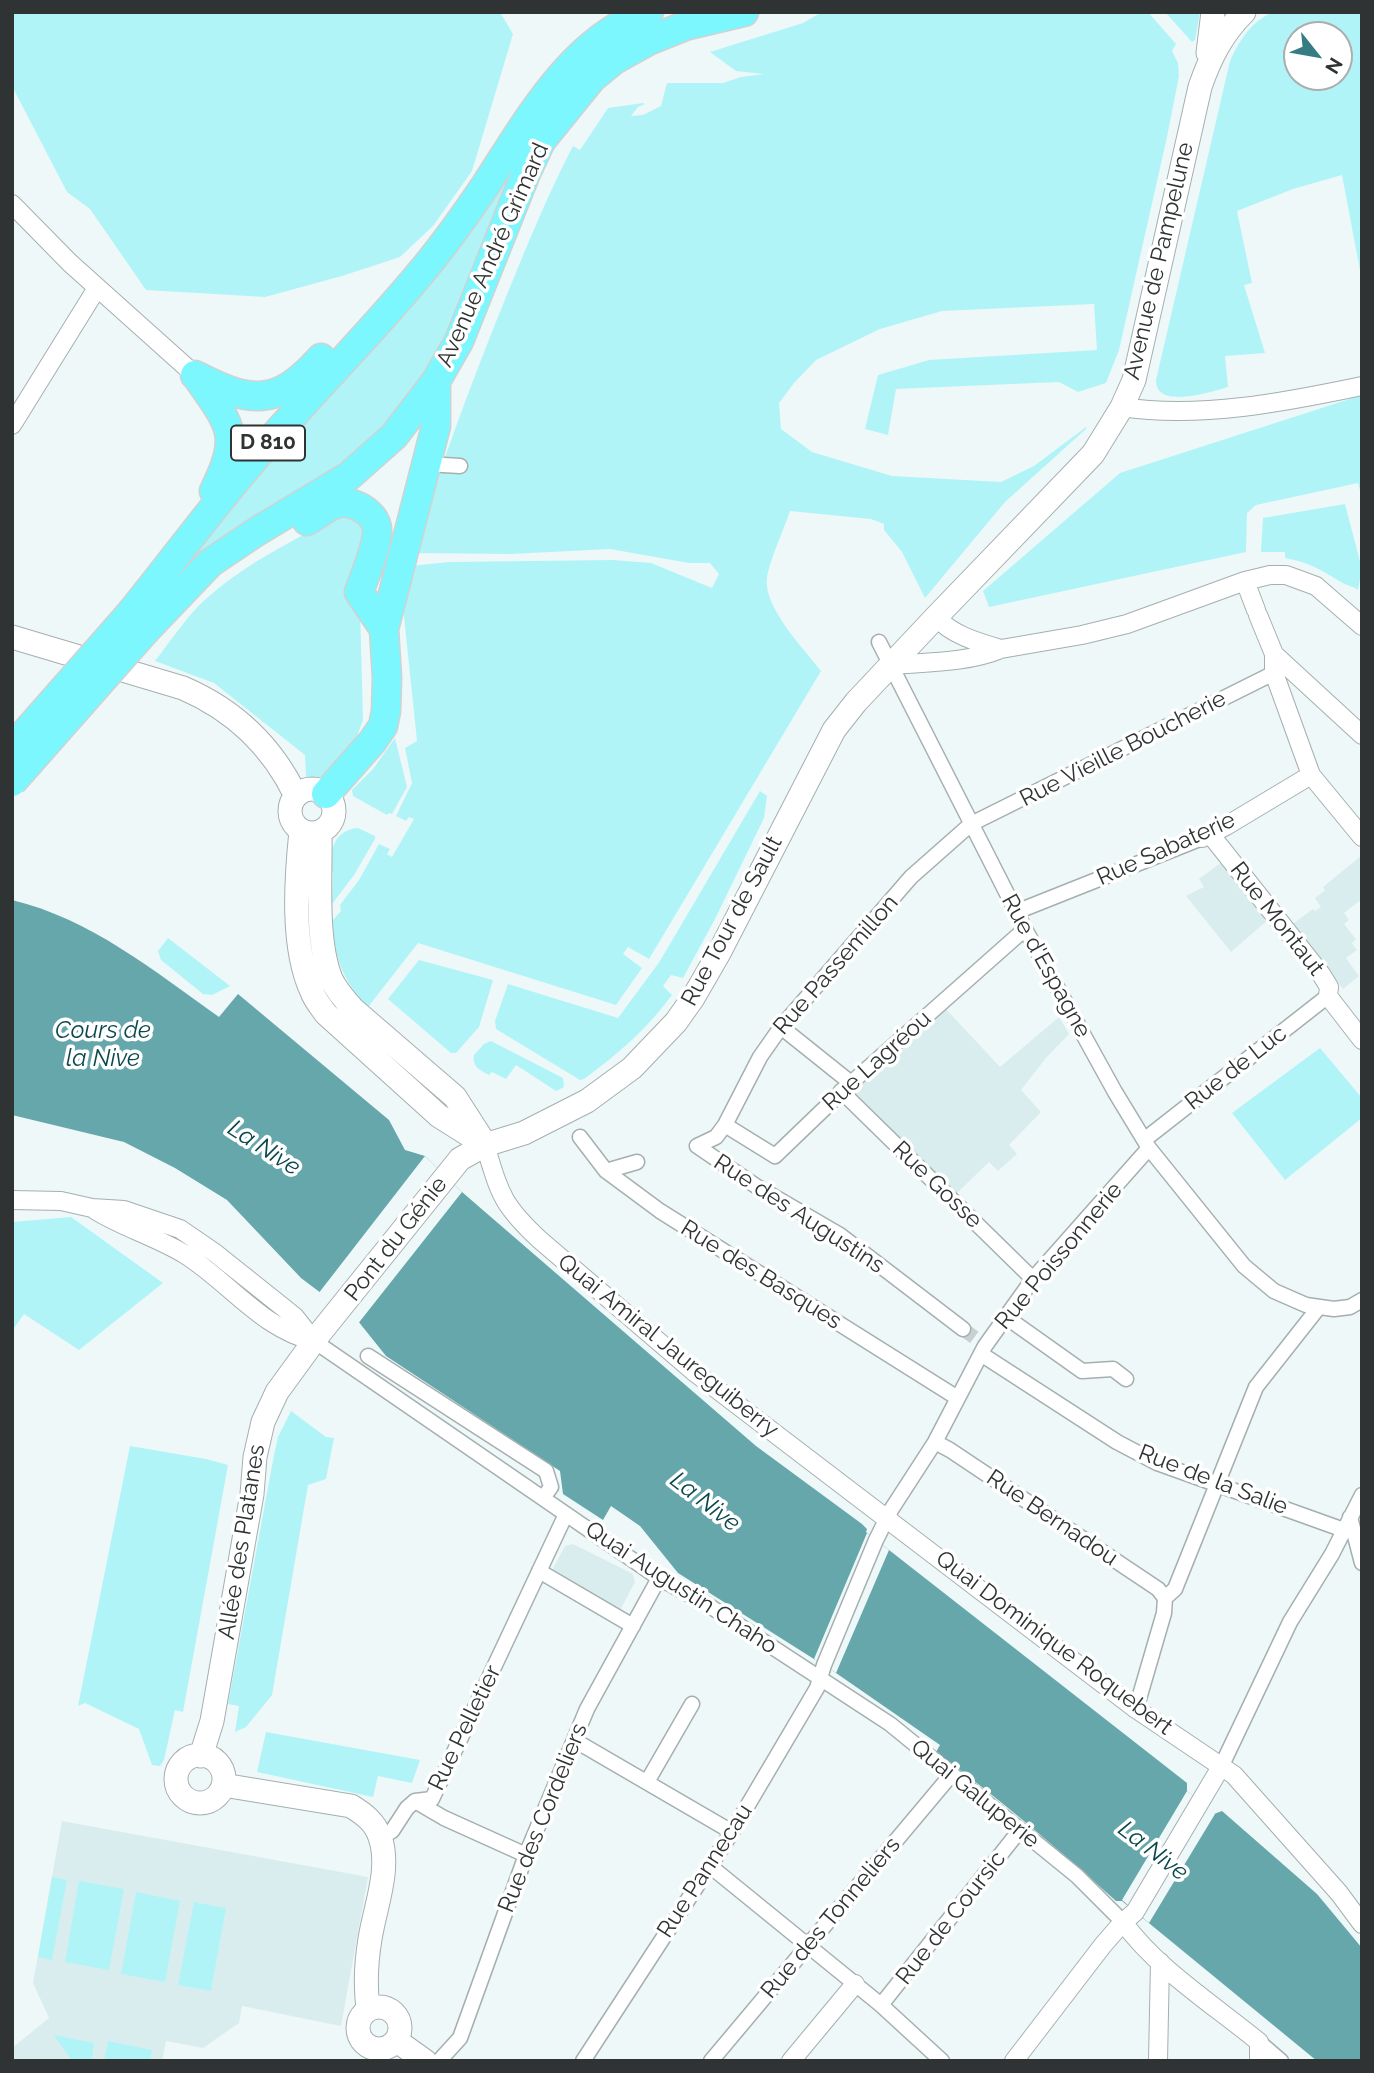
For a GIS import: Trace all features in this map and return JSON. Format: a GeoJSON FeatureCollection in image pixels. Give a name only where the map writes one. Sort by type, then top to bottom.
{"type":"FeatureCollection","features":[{"type":"Feature","properties":{"kind":"main road","name":"D 810"},"geometry":{"type":"LineString","coordinates":[[571,84],[601,40],[649,12]]}},
{"type":"Feature","properties":{"kind":"main road","name":"D 810"},"geometry":{"type":"LineString","coordinates":[[571,84],[650,40],[685,26],[744,12]]}},
{"type":"Feature","properties":{"kind":"main road","name":"Avenue André Grimard"},"geometry":{"type":"LineString","coordinates":[[138,622],[191,539],[246,468],[417,278],[484,188],[538,105],[571,84]]}},
{"type":"Feature","properties":{"kind":"main road","name":"Avenue André Grimard"},"geometry":{"type":"LineString","coordinates":[[138,622],[210,564],[256,532],[349,476],[394,436],[436,382],[459,341],[526,173],[571,84]]}},
{"type":"Feature","properties":{"kind":"main road"},"geometry":{"type":"LineString","coordinates":[[195,374],[226,389],[253,397],[281,391],[303,379],[348,328],[417,278]]}},
{"type":"Feature","properties":{"kind":"main road"},"geometry":{"type":"LineString","coordinates":[[191,539],[227,465],[232,445],[224,418],[195,374]]}},
{"type":"Feature","properties":{"kind":"main road"},"geometry":{"type":"LineString","coordinates":[[326,794],[383,726],[387,678],[384,629],[436,426],[436,382]]}},
{"type":"Feature","properties":{"kind":"main road"},"geometry":{"type":"LineString","coordinates":[[256,532],[277,537],[337,503],[357,506],[368,512],[375,520],[377,529],[359,592],[384,629]]}},
{"type":"Feature","properties":{"kind":"main road","name":"D 810"},"geometry":{"type":"LineString","coordinates":[[12,748],[138,622]]}},
{"type":"Feature","properties":{"kind":"main road","name":"D 810"},"geometry":{"type":"LineString","coordinates":[[12,782],[138,622]]}},
{"type":"Feature","properties":{"kind":"street","name":"Avenue de Pampelune"},"geometry":{"type":"LineString","coordinates":[[891,665],[1093,454],[1122,407],[1134,380],[1200,87],[1208,64],[1226,31],[1244,12]]}},
{"type":"Feature","properties":{"kind":"street","name":"Avenue de Pampelune"},"geometry":{"type":"LineString","coordinates":[[1208,64],[1207,47],[1216,16]]}},
{"type":"Feature","properties":{"kind":"street"},"geometry":{"type":"LineString","coordinates":[[16,215],[195,374]]}},
{"type":"Feature","properties":{"kind":"street"},"geometry":{"type":"LineString","coordinates":[[12,425],[97,288]]}},
{"type":"Feature","properties":{"kind":"street"},"geometry":{"type":"LineString","coordinates":[[1122,407],[1183,412],[1276,402],[1362,386]]}},
{"type":"Feature","properties":{"kind":"street"},"geometry":{"type":"LineString","coordinates":[[427,464],[460,466]]}},
{"type":"Feature","properties":{"kind":"street"},"geometry":{"type":"LineString","coordinates":[[891,665],[986,655],[1001,649],[1082,635],[1127,624],[1245,581],[1270,575],[1300,579],[1316,586],[1362,626]]}},
{"type":"Feature","properties":{"kind":"street"},"geometry":{"type":"LineString","coordinates":[[1245,581],[1273,654],[1273,673],[1311,775],[1362,836]]}},
{"type":"Feature","properties":{"kind":"street"},"geometry":{"type":"LineString","coordinates":[[936,662],[927,655],[921,644],[929,624],[1001,649]]}},
{"type":"Feature","properties":{"kind":"street"},"geometry":{"type":"LineString","coordinates":[[13,637],[183,688],[206,698],[262,743],[284,769],[296,796]]}},
{"type":"Feature","properties":{"kind":"street","name":"Rue d'Espagne"},"geometry":{"type":"LineString","coordinates":[[879,642],[1025,929],[1147,1144],[1244,1266],[1275,1291],[1293,1300],[1319,1307]]}},
{"type":"Feature","properties":{"kind":"street"},"geometry":{"type":"LineString","coordinates":[[1273,654],[1362,735]]}},
{"type":"Feature","properties":{"kind":"street","name":"Rue Tour de Sault"},"geometry":{"type":"LineString","coordinates":[[485,1145],[524,1133],[564,1114],[606,1088],[647,1055],[676,1022],[715,961],[834,730],[891,665]]}},
{"type":"Feature","properties":{"kind":"street","name":"Rue Vieille Boucherie"},"geometry":{"type":"LineString","coordinates":[[971,824],[1273,673]]}},
{"type":"Feature","properties":{"kind":"street","name":"Rue Sabaterie"},"geometry":{"type":"LineString","coordinates":[[1016,912],[1206,836],[1311,775]]}},
{"type":"Feature","properties":{"kind":"street"},"geometry":{"type":"LineString","coordinates":[[314,789],[326,794],[334,815],[326,828],[311,831],[296,827],[290,807],[296,796],[314,789]]}},
{"type":"Feature","properties":{"kind":"street","name":"Rue Passemillon"},"geometry":{"type":"LineString","coordinates":[[725,1125],[760,1057],[781,1027],[911,877],[971,824]]}},
{"type":"Feature","properties":{"kind":"street"},"geometry":{"type":"LineString","coordinates":[[311,831],[298,859],[300,950],[312,994],[326,1014],[439,1116],[485,1145]]}},
{"type":"Feature","properties":{"kind":"street","name":"Rue Montaut"},"geometry":{"type":"LineString","coordinates":[[1206,836],[1321,974],[1329,987],[1328,996],[1362,1040]]}},
{"type":"Feature","properties":{"kind":"street","name":"Rue Lagréou"},"geometry":{"type":"LineString","coordinates":[[725,1125],[775,1156],[846,1087],[1025,929]]}},
{"type":"Feature","properties":{"kind":"street","name":"Rue de Luc"},"geometry":{"type":"LineString","coordinates":[[1147,1144],[1328,996]]}},
{"type":"Feature","properties":{"kind":"street","name":"Rue Gosse"},"geometry":{"type":"LineString","coordinates":[[781,1027],[846,1087],[1033,1279]]}},
{"type":"Feature","properties":{"kind":"street","name":"Rue des Augustins"},"geometry":{"type":"LineString","coordinates":[[725,1125],[716,1137],[697,1146],[756,1186],[840,1235],[963,1329]]}},
{"type":"Feature","properties":{"kind":"street","name":"Rue des Basques"},"geometry":{"type":"LineString","coordinates":[[580,1137],[606,1171],[660,1211],[956,1397]]}},
{"type":"Feature","properties":{"kind":"street","name":"Rue Poissonnerie"},"geometry":{"type":"LineString","coordinates":[[876,1540],[934,1442],[981,1347],[1033,1279],[1147,1144]]}},
{"type":"Feature","properties":{"kind":"street","name":"Pont du Génie"},"geometry":{"type":"LineString","coordinates":[[314,1342],[445,1176],[460,1159],[485,1145]]}},
{"type":"Feature","properties":{"kind":"street","name":"Quai Amiral Jaureguiberry"},"geometry":{"type":"LineString","coordinates":[[485,1145],[500,1194],[509,1209],[526,1227],[693,1371],[887,1520]]}},
{"type":"Feature","properties":{"kind":"street"},"geometry":{"type":"LineString","coordinates":[[606,1171],[637,1162]]}},
{"type":"Feature","properties":{"kind":"street"},"geometry":{"type":"LineString","coordinates":[[12,1200],[61,1201],[92,1208],[124,1210],[180,1229],[215,1253],[295,1317],[314,1342]]}},
{"type":"Feature","properties":{"kind":"street"},"geometry":{"type":"LineString","coordinates":[[1136,1709],[1164,1613],[1165,1598],[1175,1589],[1256,1387],[1319,1307],[1334,1309],[1361,1302]]}},
{"type":"Feature","properties":{"kind":"street"},"geometry":{"type":"LineString","coordinates":[[1006,1317],[1082,1371],[1113,1364],[1126,1379]]}},
{"type":"Feature","properties":{"kind":"street","name":"Quai Augustin Chaho"},"geometry":{"type":"LineString","coordinates":[[314,1342],[659,1578],[821,1671]]}},
{"type":"Feature","properties":{"kind":"street","name":"Allée des Platanes"},"geometry":{"type":"LineString","coordinates":[[223,1785],[220,1793],[205,1803],[195,1803],[181,1793],[177,1784],[180,1767],[193,1757],[201,1756],[212,1721],[253,1494],[254,1457],[263,1422],[284,1381],[314,1342]]}},
{"type":"Feature","properties":{"kind":"street","name":"Rue de la Salie"},"geometry":{"type":"LineString","coordinates":[[981,1347],[1117,1442],[1157,1463],[1347,1523]]}},
{"type":"Feature","properties":{"kind":"street"},"geometry":{"type":"LineString","coordinates":[[368,1356],[546,1471],[551,1487],[543,1498]]}},
{"type":"Feature","properties":{"kind":"street","name":"Rue Bernadou"},"geometry":{"type":"LineString","coordinates":[[934,1442],[1158,1589],[1165,1598]]}},
{"type":"Feature","properties":{"kind":"street"},"geometry":{"type":"LineString","coordinates":[[1014,2061],[1129,1917],[1201,1803],[1290,1622],[1335,1548],[1362,1495]]}},
{"type":"Feature","properties":{"kind":"street","name":"Rue Pelletier"},"geometry":{"type":"LineString","coordinates":[[381,1837],[392,1830],[415,1801],[432,1799],[566,1514]]}},
{"type":"Feature","properties":{"kind":"street","name":"Quai Dominique Roquebert"},"geometry":{"type":"LineString","coordinates":[[887,1520],[1136,1709],[1234,1775],[1330,1883],[1362,1924]]}},
{"type":"Feature","properties":{"kind":"street"},"geometry":{"type":"LineString","coordinates":[[1347,1523],[1361,1554]]}},
{"type":"Feature","properties":{"kind":"street","name":"Rue Pannecau"},"geometry":{"type":"LineString","coordinates":[[583,2061],[732,1832],[817,1688],[821,1671],[876,1540]]}},
{"type":"Feature","properties":{"kind":"street"},"geometry":{"type":"LineString","coordinates":[[1335,1548],[1361,1554]]}},
{"type":"Feature","properties":{"kind":"street"},"geometry":{"type":"LineString","coordinates":[[539,1571],[633,1626]]}},
{"type":"Feature","properties":{"kind":"street","name":"Rue des Cordeliers"},"geometry":{"type":"LineString","coordinates":[[439,2061],[460,2038],[526,1854],[587,1709],[659,1578]]}},
{"type":"Feature","properties":{"kind":"street","name":"Quai Galuperie"},"geometry":{"type":"LineString","coordinates":[[821,1671],[1129,1917]]}},
{"type":"Feature","properties":{"kind":"street"},"geometry":{"type":"LineString","coordinates":[[647,1782],[692,1704]]}},
{"type":"Feature","properties":{"kind":"street"},"geometry":{"type":"LineString","coordinates":[[574,1740],[732,1832]]}},
{"type":"Feature","properties":{"kind":"street"},"geometry":{"type":"LineString","coordinates":[[201,1756],[214,1760],[219,1765],[223,1771],[223,1785],[351,1807],[369,1816],[381,1837],[384,1870],[366,1966],[368,2009],[359,2022],[358,2030],[364,2044],[377,2050],[385,2049],[397,2041],[401,2026],[394,2012],[382,2006],[368,2009]]}},
{"type":"Feature","properties":{"kind":"street","name":"Rue des Tonneliers"},"geometry":{"type":"LineString","coordinates":[[711,2061],[951,1775]]}},
{"type":"Feature","properties":{"kind":"street"},"geometry":{"type":"LineString","coordinates":[[415,1801],[444,1818],[526,1854]]}},
{"type":"Feature","properties":{"kind":"street","name":"Rue de Coursic"},"geometry":{"type":"LineString","coordinates":[[881,2005],[1020,1830]]}},
{"type":"Feature","properties":{"kind":"street"},"geometry":{"type":"LineString","coordinates":[[710,1866],[881,2005],[942,2061]]}},
{"type":"Feature","properties":{"kind":"street"},"geometry":{"type":"LineString","coordinates":[[1129,1917],[1137,1941],[1281,2061]]}},
{"type":"Feature","properties":{"kind":"street"},"geometry":{"type":"LineString","coordinates":[[1158,2061],[1160,1962]]}},
{"type":"Feature","properties":{"kind":"street"},"geometry":{"type":"LineString","coordinates":[[791,2061],[855,1984]]}},
{"type":"Feature","properties":{"kind":"street"},"geometry":{"type":"LineString","coordinates":[[397,2041],[425,2061]]}},
{"type":"Feature","properties":{"kind":"street"},"geometry":{"type":"LineString","coordinates":[[1259,2042],[1259,2061]]}},
{"type":"Feature","properties":{"kind":"shaded area"},"geometry":{"type":"Polygon","coordinates":[[[12,12],[500,12],[513,34],[472,171],[433,226],[400,257],[265,297],[146,290],[90,209],[67,192],[12,86],[12,12]]]}},
{"type":"Feature","properties":{"kind":"shaded area"},"geometry":{"type":"Polygon","coordinates":[[[822,12],[1148,12],[1176,44],[1172,51],[1178,63],[1179,76],[1167,137],[1119,350],[1106,383],[1078,392],[1059,382],[896,389],[888,435],[865,429],[878,375],[929,360],[1097,350],[1094,304],[942,311],[880,329],[816,360],[779,403],[781,429],[812,452],[892,476],[1001,482],[1034,466],[1086,429],[1005,502],[925,598],[902,552],[884,530],[884,524],[871,519],[790,511],[771,563],[767,589],[771,602],[786,627],[821,671],[649,959],[628,947],[623,954],[642,968],[616,1005],[418,943],[368,1007],[341,967],[335,945],[333,920],[341,911],[340,905],[359,880],[379,844],[390,849],[387,854],[392,857],[414,819],[409,817],[406,821],[396,816],[412,783],[405,748],[417,741],[403,607],[410,566],[449,562],[613,560],[651,563],[712,588],[719,574],[710,563],[689,563],[610,549],[511,554],[413,553],[470,389],[547,200],[573,146],[580,150],[608,108],[643,103],[645,104],[638,107],[631,116],[643,115],[661,106],[667,83],[723,83],[764,74],[736,71],[710,52],[803,23],[822,12]]]}},
{"type":"Feature","properties":{"kind":"shaded area"},"geometry":{"type":"Polygon","coordinates":[[[1165,12],[1200,12],[1195,40],[1192,42],[1165,12]]]}},
{"type":"Feature","properties":{"kind":"shaded area"},"geometry":{"type":"Polygon","coordinates":[[[1273,12],[1362,12],[1362,281],[1342,175],[1293,189],[1237,211],[1252,283],[1244,285],[1265,353],[1225,356],[1228,387],[1174,397],[1158,389],[1156,380],[1230,61],[1247,32],[1273,12]]]}},
{"type":"Feature","properties":{"kind":"shaded area"},"geometry":{"type":"Polygon","coordinates":[[[507,174],[514,180],[433,366],[391,420],[331,473],[163,596],[241,493],[507,174]]]}},
{"type":"Feature","properties":{"kind":"shaded area"},"geometry":{"type":"Polygon","coordinates":[[[1362,395],[1362,498],[1358,483],[1256,505],[1247,513],[1246,552],[989,607],[983,591],[1120,473],[1362,395]]]}},
{"type":"Feature","properties":{"kind":"shaded area"},"geometry":{"type":"Polygon","coordinates":[[[1345,504],[1362,569],[1358,590],[1309,565],[1285,558],[1285,552],[1261,552],[1263,518],[1345,504]]]}},
{"type":"Feature","properties":{"kind":"shaded area"},"geometry":{"type":"Polygon","coordinates":[[[352,511],[361,522],[364,557],[360,609],[363,720],[355,742],[319,782],[306,777],[305,755],[214,683],[155,661],[193,612],[240,572],[276,550],[352,511]]]}},
{"type":"Feature","properties":{"kind":"shaded area"},"geometry":{"type":"Polygon","coordinates":[[[395,738],[407,787],[392,814],[387,815],[353,796],[352,790],[373,769],[395,738]]]}},
{"type":"Feature","properties":{"kind":"shaded area"},"geometry":{"type":"Polygon","coordinates":[[[760,791],[767,796],[764,818],[715,919],[683,978],[671,975],[663,986],[672,995],[653,1019],[631,1040],[580,1080],[496,1029],[495,1021],[508,984],[618,1018],[660,961],[760,791]]]}},
{"type":"Feature","properties":{"kind":"shaded area"},"geometry":{"type":"Polygon","coordinates":[[[358,828],[375,836],[375,839],[354,875],[332,904],[333,873],[329,873],[332,850],[343,833],[358,828]]]}},
{"type":"Feature","properties":{"kind":"shaded area"},"geometry":{"type":"Polygon","coordinates":[[[1362,855],[1362,899],[1344,913],[1349,920],[1344,924],[1356,939],[1352,943],[1357,950],[1346,958],[1359,976],[1343,989],[1291,925],[1313,909],[1315,911],[1321,907],[1315,898],[1325,890],[1323,887],[1362,855]]]}},
{"type":"Feature","properties":{"kind":"shaded area"},"geometry":{"type":"Polygon","coordinates":[[[1222,862],[1269,919],[1231,952],[1186,896],[1204,887],[1199,879],[1222,862]]]}},
{"type":"Feature","properties":{"kind":"shaded area"},"geometry":{"type":"Polygon","coordinates":[[[168,938],[230,986],[212,995],[203,994],[161,960],[158,951],[168,938]]]}},
{"type":"Feature","properties":{"kind":"shaded area"},"geometry":{"type":"Polygon","coordinates":[[[419,960],[493,980],[479,1027],[456,1053],[451,1053],[388,999],[419,960]]]}},
{"type":"Feature","properties":{"kind":"shaded area"},"geometry":{"type":"Polygon","coordinates":[[[945,1008],[1000,1067],[1059,1017],[1069,1034],[1021,1090],[1041,1112],[1009,1145],[1017,1154],[998,1171],[989,1162],[956,1194],[853,1092],[945,1008]]]}},
{"type":"Feature","properties":{"kind":"shaded area"},"geometry":{"type":"Polygon","coordinates":[[[491,1041],[563,1078],[564,1087],[556,1091],[516,1065],[506,1079],[492,1072],[489,1075],[477,1068],[474,1055],[484,1044],[491,1041]]]}},
{"type":"Feature","properties":{"kind":"shaded area"},"geometry":{"type":"Polygon","coordinates":[[[1320,1048],[1362,1098],[1362,1118],[1285,1180],[1232,1113],[1320,1048]]]}},
{"type":"Feature","properties":{"kind":"shaded area"},"geometry":{"type":"Polygon","coordinates":[[[71,1217],[163,1283],[79,1350],[24,1314],[12,1331],[12,1222],[71,1217]]]}},
{"type":"Feature","properties":{"kind":"shaded area"},"geometry":{"type":"Polygon","coordinates":[[[291,1411],[326,1437],[334,1438],[326,1479],[308,1485],[272,1695],[246,1727],[235,1732],[239,1706],[228,1704],[274,1455],[278,1437],[291,1411]]]}},
{"type":"Feature","properties":{"kind":"shaded area"},"geometry":{"type":"Polygon","coordinates":[[[130,1446],[228,1465],[183,1712],[175,1710],[164,1760],[160,1766],[152,1765],[139,1729],[85,1703],[78,1706],[130,1446]]]}},
{"type":"Feature","properties":{"kind":"shaded area"},"geometry":{"type":"Polygon","coordinates":[[[573,1544],[633,1574],[635,1582],[618,1614],[550,1574],[565,1546],[573,1544]]]}},
{"type":"Feature","properties":{"kind":"shaded area"},"geometry":{"type":"Polygon","coordinates":[[[266,1732],[420,1760],[412,1783],[378,1776],[373,1797],[257,1772],[266,1732]]]}},
{"type":"Feature","properties":{"kind":"shaded area"},"geometry":{"type":"Polygon","coordinates":[[[62,1821],[368,1877],[341,2026],[242,2006],[239,2023],[203,2048],[166,2041],[162,2061],[12,2061],[12,2048],[49,2018],[33,1983],[62,1821]]]}},
{"type":"Feature","properties":{"kind":"shaded area"},"geometry":{"type":"Polygon","coordinates":[[[52,1877],[67,1880],[52,1960],[38,1957],[52,1877]]]}},
{"type":"Feature","properties":{"kind":"shaded area"},"geometry":{"type":"Polygon","coordinates":[[[79,1881],[124,1889],[109,1970],[65,1962],[79,1881]]]}},
{"type":"Feature","properties":{"kind":"shaded area"},"geometry":{"type":"Polygon","coordinates":[[[136,1892],[180,1901],[165,1982],[121,1974],[136,1892]]]}},
{"type":"Feature","properties":{"kind":"shaded area"},"geometry":{"type":"Polygon","coordinates":[[[194,1902],[226,1908],[211,1991],[178,1985],[194,1902]]]}},
{"type":"Feature","properties":{"kind":"shaded area"},"geometry":{"type":"Polygon","coordinates":[[[54,2035],[94,2043],[92,2061],[72,2061],[54,2035]]]}},
{"type":"Feature","properties":{"kind":"shaded area"},"geometry":{"type":"Polygon","coordinates":[[[108,2041],[152,2050],[150,2061],[104,2061],[108,2041]]]}},
{"type":"Feature","properties":{"kind":"water","name":"Cours de la Nive"},"geometry":{"type":"Polygon","coordinates":[[[12,900],[69,920],[95,933],[121,948],[219,1017],[238,994],[389,1120],[405,1150],[425,1156],[462,1192],[756,1446],[862,1524],[867,1529],[866,1532],[1187,1783],[1187,1791],[1214,1814],[1222,1811],[1317,1894],[1362,1948],[1362,2061],[1317,2061],[1122,1901],[1116,1901],[983,1787],[936,1752],[940,1745],[836,1673],[678,1573],[640,1526],[611,1506],[603,1520],[563,1494],[560,1471],[386,1356],[358,1321],[301,1278],[227,1200],[175,1168],[124,1142],[12,1115],[12,900]]]}},
{"type":"Feature","properties":{"kind":"pier"},"geometry":{"type":"Polygon","coordinates":[[[425,1156],[462,1192],[357,1325],[318,1294],[425,1156]]]}},
{"type":"Feature","properties":{"kind":"pier"},"geometry":{"type":"Polygon","coordinates":[[[867,1533],[889,1550],[836,1673],[814,1659],[867,1533]]]}},
{"type":"Feature","properties":{"kind":"pier"},"geometry":{"type":"Polygon","coordinates":[[[1187,1791],[1215,1814],[1149,1923],[1122,1900],[1187,1791]]]}},
{"type":"Feature","properties":{"kind":"tunnel"},"geometry":{"type":"LineString","coordinates":[[963,1329],[978,1340]]}},
{"type":"Feature","properties":{"kind":"water label","name":"La Nive"},"geometry":{"type":"Point","coordinates":[264,1148]}},
{"type":"Feature","properties":{"kind":"water label","name":"La Nive"},"geometry":{"type":"Point","coordinates":[705,1502]}},
{"type":"Feature","properties":{"kind":"water label","name":"La Nive"},"geometry":{"type":"Point","coordinates":[1153,1851]}}]}
